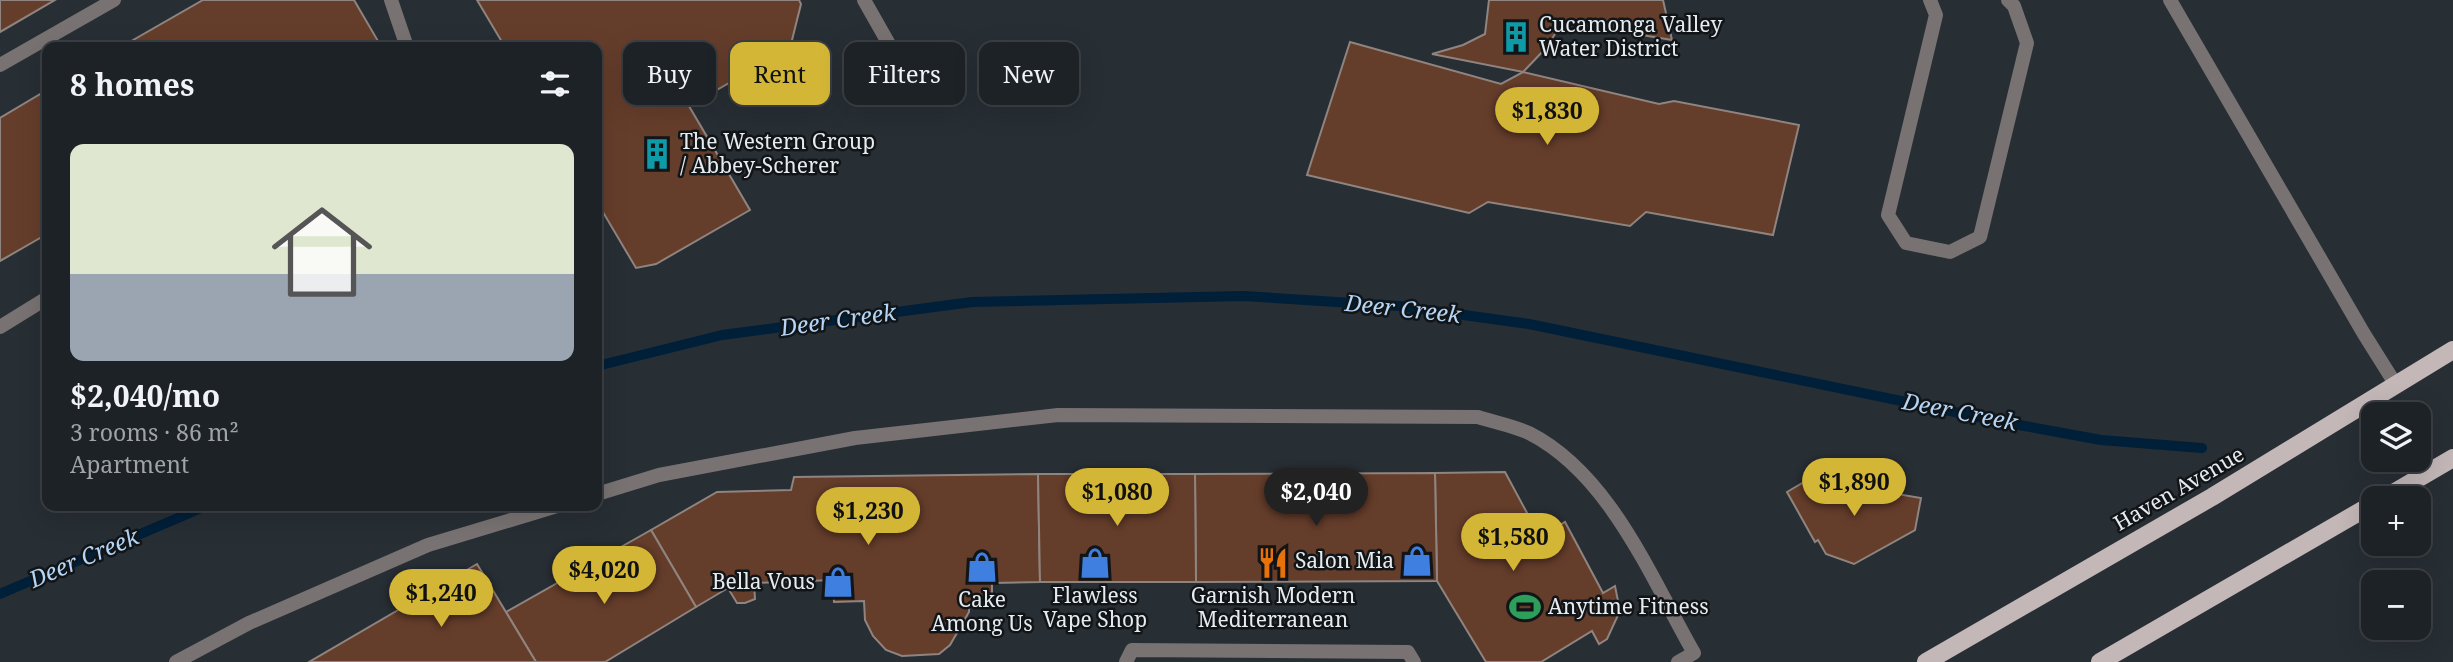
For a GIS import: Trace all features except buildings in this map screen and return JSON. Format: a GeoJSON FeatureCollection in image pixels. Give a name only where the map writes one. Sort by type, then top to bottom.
{"type":"FeatureCollection","features":[{"type":"Feature","properties":{"kind":"main road","name":"Haven Avenue"},"geometry":{"type":"LineString","coordinates":[[1926,662],[2212,497],[2453,350]]}},
{"type":"Feature","properties":{"kind":"main road"},"geometry":{"type":"LineString","coordinates":[[2405,486],[2453,458]]}},
{"type":"Feature","properties":{"kind":"main road"},"geometry":{"type":"LineString","coordinates":[[2100,662],[2361,511]]}},
{"type":"Feature","properties":{"kind":"lane"},"geometry":{"type":"LineString","coordinates":[[0,65],[114,0]]}},
{"type":"Feature","properties":{"kind":"lane"},"geometry":{"type":"LineString","coordinates":[[391,0],[405,42]]}},
{"type":"Feature","properties":{"kind":"lane"},"geometry":{"type":"LineString","coordinates":[[864,0],[888,42]]}},
{"type":"Feature","properties":{"kind":"lane"},"geometry":{"type":"LineString","coordinates":[[1930,0],[1936,15],[1888,215],[1906,243],[1950,253],[1980,237],[2027,43],[2014,6],[2008,0]]}},
{"type":"Feature","properties":{"kind":"lane"},"geometry":{"type":"LineString","coordinates":[[2170,0],[2396,385]]}},
{"type":"Feature","properties":{"kind":"lane"},"geometry":{"type":"LineString","coordinates":[[0,327],[42,301]]}},
{"type":"Feature","properties":{"kind":"lane"},"geometry":{"type":"LineString","coordinates":[[602,492],[659,475],[855,438],[1058,415],[1478,417],[1529,433],[1578,467],[1604,499],[1694,653],[1678,662]]}},
{"type":"Feature","properties":{"kind":"lane"},"geometry":{"type":"LineString","coordinates":[[176,662],[249,623],[428,545],[540,511]]}},
{"type":"Feature","properties":{"kind":"lane"},"geometry":{"type":"LineString","coordinates":[[1126,662],[1132,650],[1408,652],[1414,662]]}},
{"type":"Feature","properties":{"kind":"waterway","name":"Deer Creek"},"geometry":{"type":"LineString","coordinates":[[602,365],[722,335],[972,302],[1244,296],[1399,306],[1529,324],[2003,422],[2101,440],[2202,448]]}},
{"type":"Feature","properties":{"kind":"waterway","name":"Deer Creek"},"geometry":{"type":"LineString","coordinates":[[0,594],[194,511]]}},
{"type":"Feature","properties":{"kind":"place","name":"Cucamonga Valley Water District"},"geometry":{"type":"Point","coordinates":[1516,37]}},
{"type":"Feature","properties":{"kind":"place","name":"The Western Group / Abbey-Scherer"},"geometry":{"type":"Point","coordinates":[657,154]}},
{"type":"Feature","properties":{"kind":"place","name":"Salon Mia"},"geometry":{"type":"Point","coordinates":[1417,561]}},
{"type":"Feature","properties":{"kind":"place","name":"Flawless Vape Shop"},"geometry":{"type":"Point","coordinates":[1095,563]}},
{"type":"Feature","properties":{"kind":"place","name":"Garnish Modern Mediterranean"},"geometry":{"type":"Point","coordinates":[1273,563]}},
{"type":"Feature","properties":{"kind":"place","name":"Cake Among Us"},"geometry":{"type":"Point","coordinates":[982,567]}},
{"type":"Feature","properties":{"kind":"place","name":"Bella Vous"},"geometry":{"type":"Point","coordinates":[838,582]}},
{"type":"Feature","properties":{"kind":"place","name":"Anytime Fitness"},"geometry":{"type":"Point","coordinates":[1525,607]}}]}
